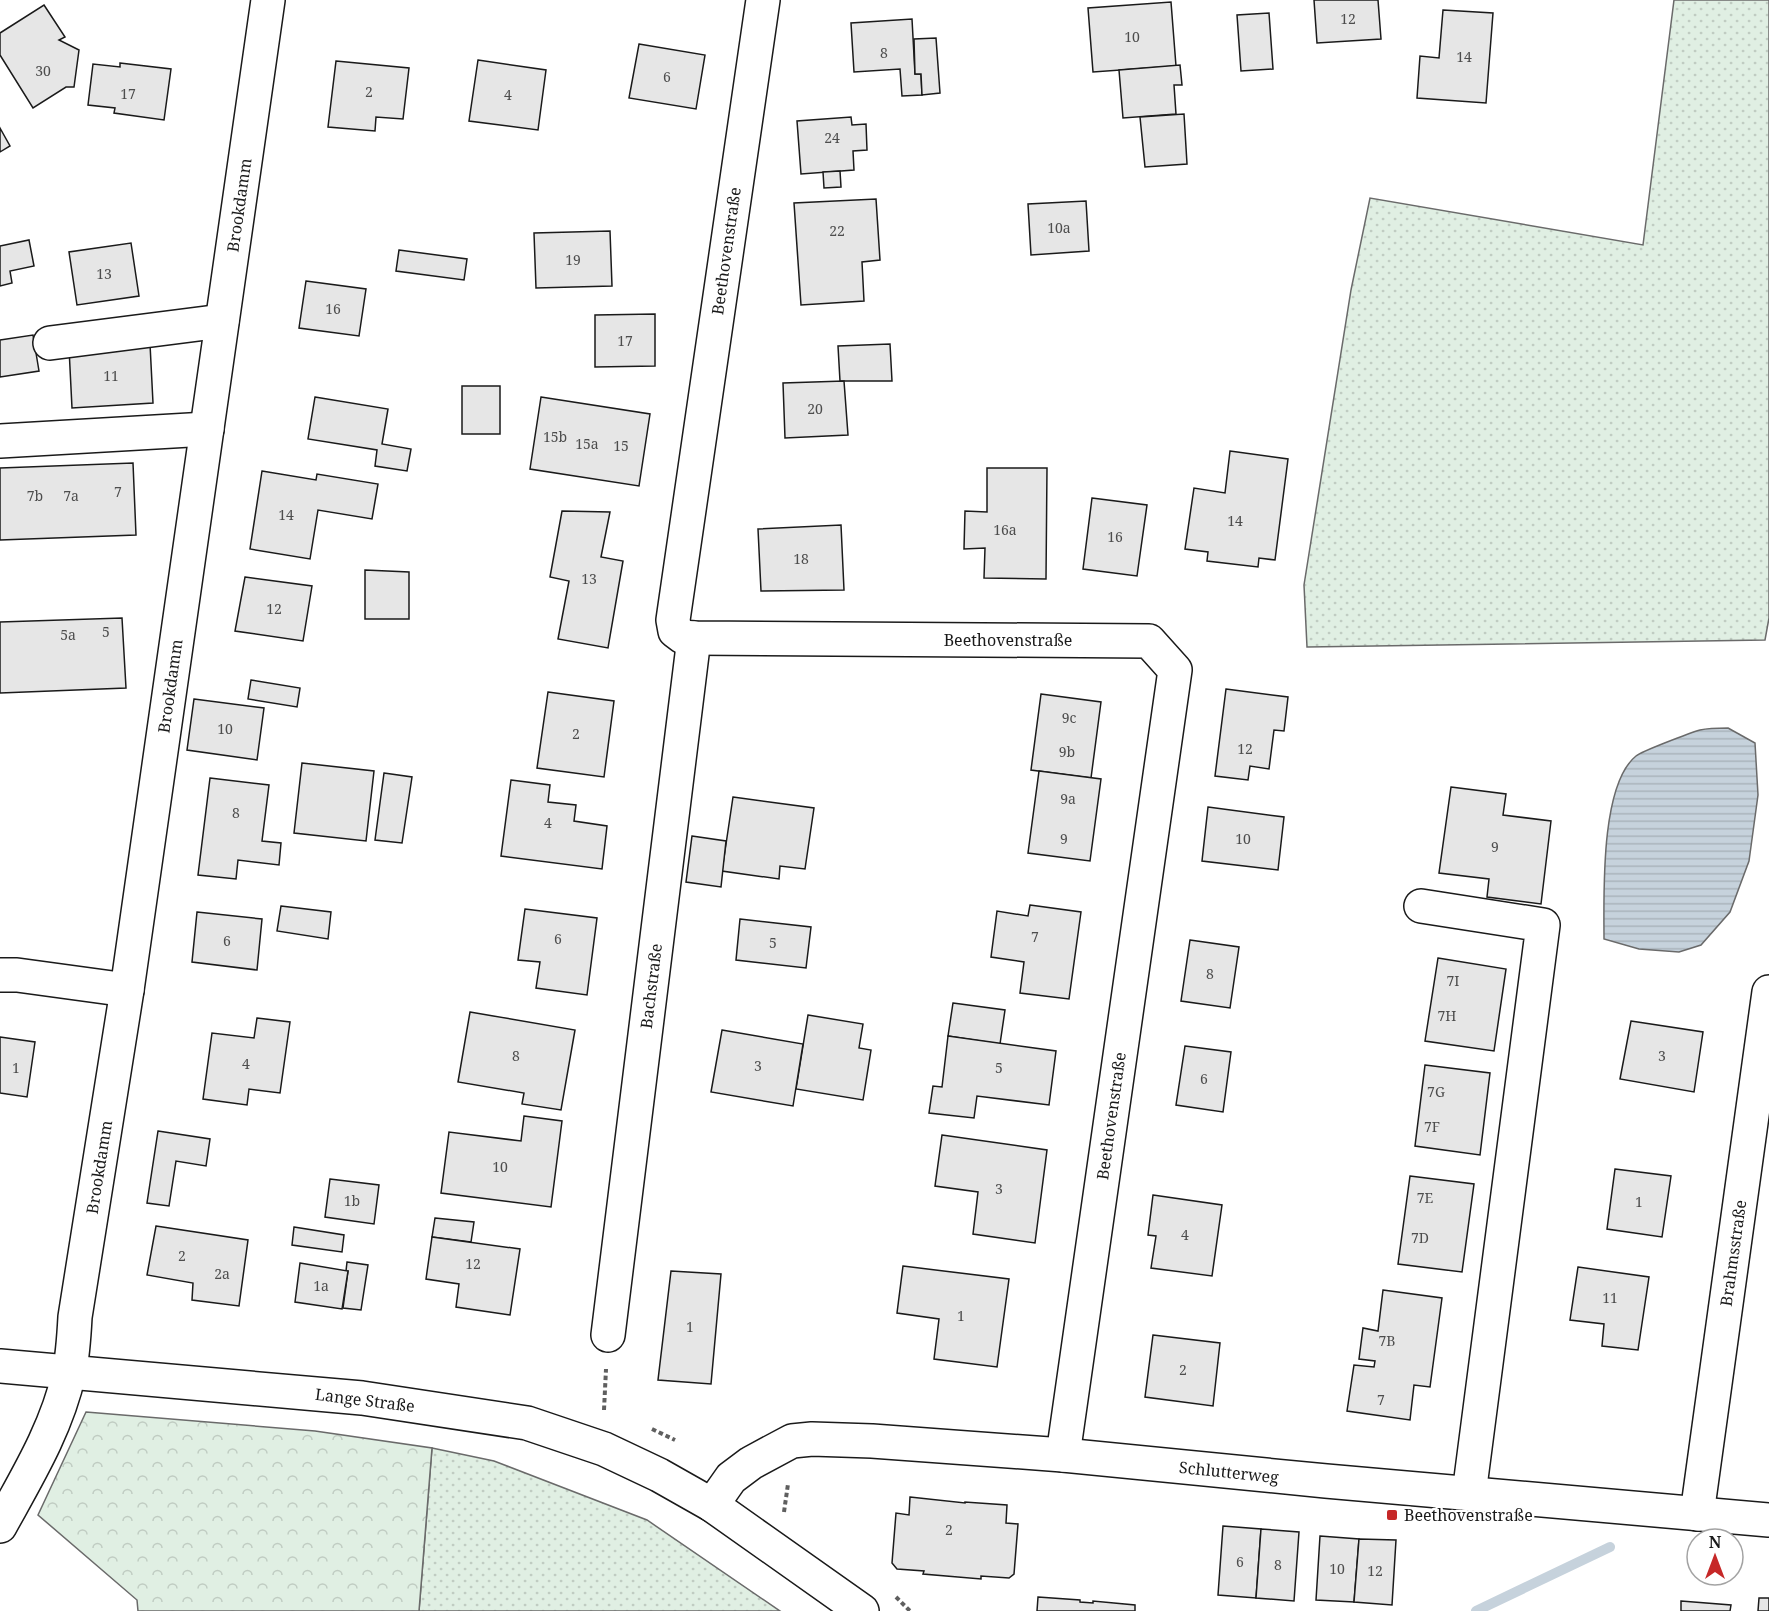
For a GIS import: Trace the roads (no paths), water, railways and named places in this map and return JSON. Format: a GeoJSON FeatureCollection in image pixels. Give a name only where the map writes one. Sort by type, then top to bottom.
{"type":"FeatureCollection","features":[{"type":"Feature","properties":{"kind":"street","name":"Brookdamm"},"geometry":{"type":"LineString","coordinates":[[0,1526],[36,1462],[59,1409],[70,1372],[75,1317],[127,990],[268,0]]}},
{"type":"Feature","properties":{"kind":"street","name":"Beethovenstraße"},"geometry":{"type":"LineString","coordinates":[[763,0],[673,620],[675,632],[683,637],[693,638],[1149,641],[1175,670],[1063,1455]]}},
{"type":"Feature","properties":{"kind":"street"},"geometry":{"type":"LineString","coordinates":[[50,343],[222,321]]}},
{"type":"Feature","properties":{"kind":"street"},"geometry":{"type":"LineString","coordinates":[[0,441],[207,429]]}},
{"type":"Feature","properties":{"kind":"street","name":"Bachstraße"},"geometry":{"type":"LineString","coordinates":[[608,1335],[693,638]]}},
{"type":"Feature","properties":{"kind":"street"},"geometry":{"type":"LineString","coordinates":[[1421,906],[1543,925],[1468,1494]]}},
{"type":"Feature","properties":{"kind":"street"},"geometry":{"type":"LineString","coordinates":[[0,975],[17,975],[127,990]]}},
{"type":"Feature","properties":{"kind":"street","name":"Brahmsstraße"},"geometry":{"type":"LineString","coordinates":[[1697,1514],[1769,992]]}},
{"type":"Feature","properties":{"kind":"street","name":"Lange Straße"},"geometry":{"type":"LineString","coordinates":[[0,1366],[363,1398],[527,1423],[604,1449],[659,1474],[712,1505],[862,1611]]}},
{"type":"Feature","properties":{"kind":"street","name":"Schlutterweg"},"geometry":{"type":"LineString","coordinates":[[712,1505],[731,1478],[765,1454],[792,1441],[812,1439],[872,1441],[1063,1455],[1769,1520]]}},
{"type":"Feature","properties":{"kind":"waterway"},"geometry":{"type":"LineString","coordinates":[[1476,1611],[1610,1547]]}},
{"type":"Feature","properties":{"kind":"place","name":"Beethovenstraße"},"geometry":{"type":"Point","coordinates":[1392,1515]}}]}
